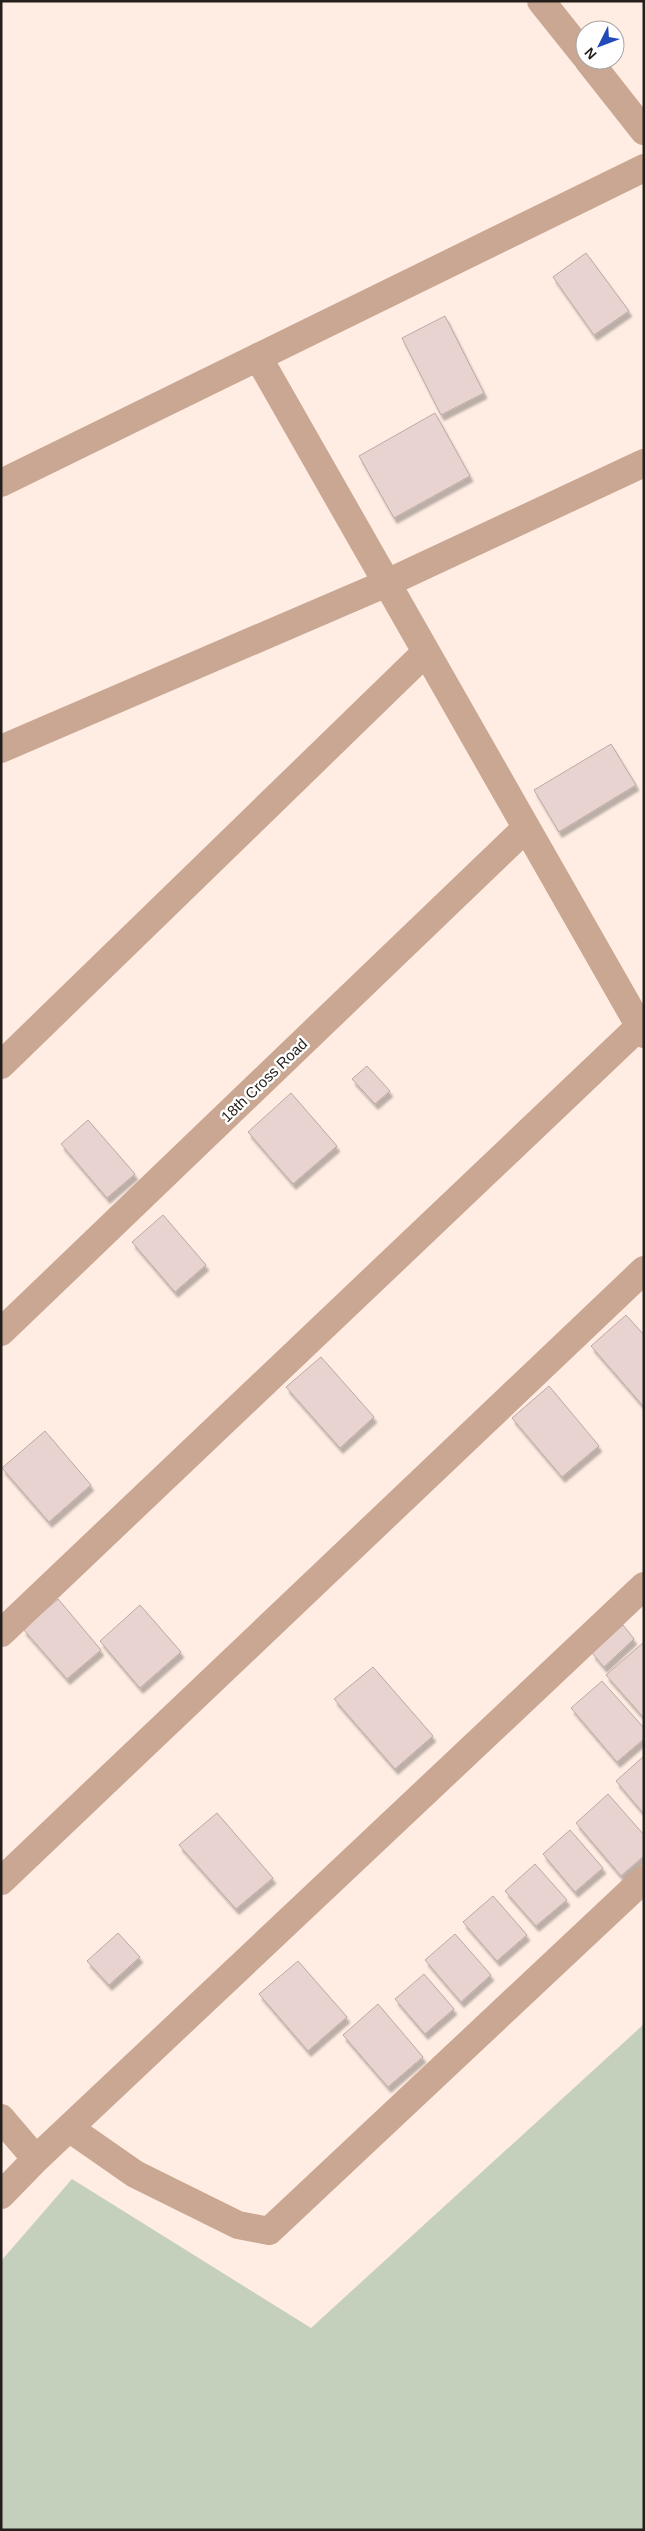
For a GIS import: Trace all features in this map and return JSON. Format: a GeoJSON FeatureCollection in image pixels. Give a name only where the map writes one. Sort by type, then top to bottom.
{"type":"FeatureCollection","features":[{"type":"Feature","properties":{"kind":"street"},"geometry":{"type":"LineString","coordinates":[[546,3],[575,42]]}},
{"type":"Feature","properties":{"kind":"street"},"geometry":{"type":"LineString","coordinates":[[596,70],[644,131]]}},
{"type":"Feature","properties":{"kind":"street"},"geometry":{"type":"LineString","coordinates":[[1,483],[644,168]]}},
{"type":"Feature","properties":{"kind":"street"},"geometry":{"type":"LineString","coordinates":[[1,1634],[642,1031],[258,357]]}},
{"type":"Feature","properties":{"kind":"street"},"geometry":{"type":"LineString","coordinates":[[1,749],[387,583],[644,463]]}},
{"type":"Feature","properties":{"kind":"street"},"geometry":{"type":"LineString","coordinates":[[1,1065],[426,652]]}},
{"type":"Feature","properties":{"kind":"street","name":"18th Cross Road"},"geometry":{"type":"LineString","coordinates":[[1,1332],[526,828]]}},
{"type":"Feature","properties":{"kind":"street"},"geometry":{"type":"LineString","coordinates":[[1,1881],[644,1270]]}},
{"type":"Feature","properties":{"kind":"street"},"geometry":{"type":"LineString","coordinates":[[1,2195],[68,2128],[644,1586]]}},
{"type":"Feature","properties":{"kind":"street"},"geometry":{"type":"LineString","coordinates":[[68,2128],[135,2174],[238,2226],[268,2231],[644,1879]]}},
{"type":"Feature","properties":{"kind":"street"},"geometry":{"type":"LineString","coordinates":[[1,2118],[36,2159]]}},
{"type":"Feature","properties":{"kind":"green space"},"geometry":{"type":"Polygon","coordinates":[[[644,2024],[644,2530],[1,2530],[1,2261],[72,2179],[311,2328],[644,2024]]]}},
{"type":"Feature","properties":{"kind":"building"},"geometry":{"type":"Polygon","coordinates":[[[586,253],[629,311],[594,335],[553,277],[586,253]]]}},
{"type":"Feature","properties":{"kind":"building"},"geometry":{"type":"Polygon","coordinates":[[[445,316],[484,393],[441,415],[402,338],[445,316]]]}},
{"type":"Feature","properties":{"kind":"building"},"geometry":{"type":"Polygon","coordinates":[[[435,413],[470,476],[394,518],[359,456],[435,413]]]}},
{"type":"Feature","properties":{"kind":"building"},"geometry":{"type":"Polygon","coordinates":[[[611,744],[636,785],[559,832],[534,790],[611,744]]]}},
{"type":"Feature","properties":{"kind":"building"},"geometry":{"type":"Polygon","coordinates":[[[367,1066],[390,1091],[375,1104],[352,1079],[367,1066]]]}},
{"type":"Feature","properties":{"kind":"building"},"geometry":{"type":"Polygon","coordinates":[[[291,1093],[337,1146],[293,1184],[248,1132],[291,1093]]]}},
{"type":"Feature","properties":{"kind":"building"},"geometry":{"type":"Polygon","coordinates":[[[88,1120],[135,1174],[107,1198],[61,1144],[88,1120]]]}},
{"type":"Feature","properties":{"kind":"building"},"geometry":{"type":"Polygon","coordinates":[[[163,1215],[206,1265],[175,1292],[132,1242],[163,1215]]]}},
{"type":"Feature","properties":{"kind":"building"},"geometry":{"type":"Polygon","coordinates":[[[626,1315],[644,1335],[644,1407],[591,1346],[626,1315]]]}},
{"type":"Feature","properties":{"kind":"building"},"geometry":{"type":"Polygon","coordinates":[[[321,1357],[374,1417],[340,1448],[286,1387],[321,1357]]]}},
{"type":"Feature","properties":{"kind":"building"},"geometry":{"type":"Polygon","coordinates":[[[549,1386],[599,1446],[562,1477],[512,1418],[549,1386]]]}},
{"type":"Feature","properties":{"kind":"building"},"geometry":{"type":"Polygon","coordinates":[[[45,1431],[91,1485],[49,1522],[2,1468],[45,1431]]]}},
{"type":"Feature","properties":{"kind":"building"},"geometry":{"type":"Polygon","coordinates":[[[58,1599],[101,1650],[67,1679],[23,1629],[58,1599]]]}},
{"type":"Feature","properties":{"kind":"building"},"geometry":{"type":"Polygon","coordinates":[[[140,1605],[181,1652],[140,1688],[100,1641],[140,1605]]]}},
{"type":"Feature","properties":{"kind":"building"},"geometry":{"type":"Polygon","coordinates":[[[623,1625],[634,1639],[604,1667],[592,1653],[623,1625]]]}},
{"type":"Feature","properties":{"kind":"building"},"geometry":{"type":"Polygon","coordinates":[[[644,1642],[644,1718],[606,1675],[644,1642]]]}},
{"type":"Feature","properties":{"kind":"building"},"geometry":{"type":"Polygon","coordinates":[[[373,1667],[433,1736],[395,1769],[334,1699],[373,1667]]]}},
{"type":"Feature","properties":{"kind":"building"},"geometry":{"type":"Polygon","coordinates":[[[602,1681],[644,1728],[644,1739],[617,1762],[571,1708],[602,1681]]]}},
{"type":"Feature","properties":{"kind":"building"},"geometry":{"type":"Polygon","coordinates":[[[644,1756],[644,1814],[616,1781],[644,1756]]]}},
{"type":"Feature","properties":{"kind":"building"},"geometry":{"type":"Polygon","coordinates":[[[608,1794],[644,1835],[644,1856],[621,1876],[576,1823],[608,1794]]]}},
{"type":"Feature","properties":{"kind":"building"},"geometry":{"type":"Polygon","coordinates":[[[217,1813],[273,1878],[236,1909],[179,1845],[217,1813]]]}},
{"type":"Feature","properties":{"kind":"building"},"geometry":{"type":"Polygon","coordinates":[[[570,1830],[603,1868],[575,1892],[543,1854],[570,1830]]]}},
{"type":"Feature","properties":{"kind":"building"},"geometry":{"type":"Polygon","coordinates":[[[535,1864],[567,1900],[536,1926],[505,1891],[535,1864]]]}},
{"type":"Feature","properties":{"kind":"building"},"geometry":{"type":"Polygon","coordinates":[[[493,1896],[527,1935],[497,1961],[463,1922],[493,1896]]]}},
{"type":"Feature","properties":{"kind":"building"},"geometry":{"type":"Polygon","coordinates":[[[118,1933],[140,1957],[109,1985],[87,1961],[118,1933]]]}},
{"type":"Feature","properties":{"kind":"building"},"geometry":{"type":"Polygon","coordinates":[[[455,1934],[491,1975],[461,2002],[425,1960],[455,1934]]]}},
{"type":"Feature","properties":{"kind":"building"},"geometry":{"type":"Polygon","coordinates":[[[298,1961],[347,2017],[308,2051],[259,1994],[298,1961]]]}},
{"type":"Feature","properties":{"kind":"building"},"geometry":{"type":"Polygon","coordinates":[[[424,1974],[454,2009],[425,2034],[395,1999],[424,1974]]]}},
{"type":"Feature","properties":{"kind":"building"},"geometry":{"type":"Polygon","coordinates":[[[378,2004],[423,2057],[388,2087],[343,2035],[378,2004]]]}}]}
